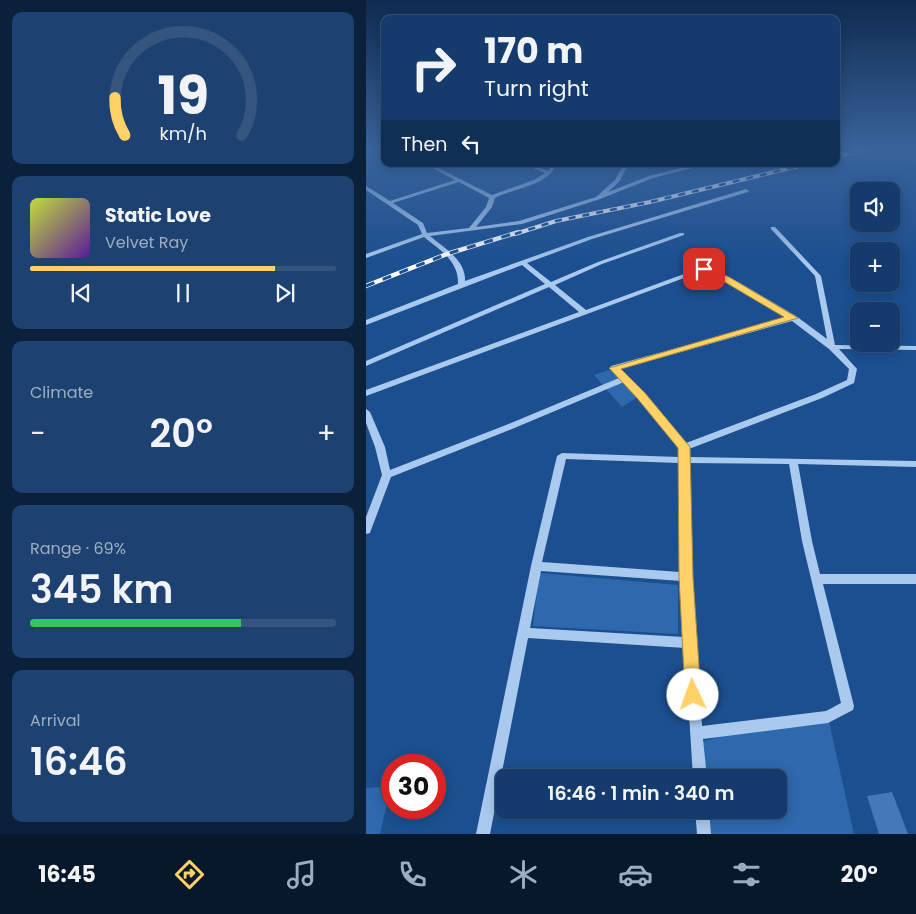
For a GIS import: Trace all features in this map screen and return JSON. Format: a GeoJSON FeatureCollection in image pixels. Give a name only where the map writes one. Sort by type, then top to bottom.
{"type":"FeatureCollection","features":[{"type":"Feature","properties":{"kind":"street"},"geometry":{"type":"LineString","coordinates":[[366,188],[421,224],[425,235],[459,265],[463,275],[461,285]]}},
{"type":"Feature","properties":{"kind":"street"},"geometry":{"type":"LineString","coordinates":[[389,203],[436,188]]}},
{"type":"Feature","properties":{"kind":"street"},"geometry":{"type":"LineString","coordinates":[[473,188],[492,197]]}},
{"type":"Feature","properties":{"kind":"street"},"geometry":{"type":"LineString","coordinates":[[471,230],[489,207],[492,197],[503,190],[511,188]]}},
{"type":"Feature","properties":{"kind":"street"},"geometry":{"type":"LineString","coordinates":[[598,198],[609,188]]}},
{"type":"Feature","properties":{"kind":"street"},"geometry":{"type":"LineString","coordinates":[[366,256],[425,235],[520,223],[598,198],[622,188]]}},
{"type":"Feature","properties":{"kind":"street"},"geometry":{"type":"LineString","coordinates":[[366,324],[461,285],[590,238],[746,191]]}},
{"type":"Feature","properties":{"kind":"street"},"geometry":{"type":"LineString","coordinates":[[773,228],[818,276],[832,347]]}},
{"type":"Feature","properties":{"kind":"street"},"geometry":{"type":"LineString","coordinates":[[366,364],[600,263],[682,234]]}},
{"type":"Feature","properties":{"kind":"street"},"geometry":{"type":"LineString","coordinates":[[523,262],[584,312]]}},
{"type":"Feature","properties":{"kind":"street"},"geometry":{"type":"LineString","coordinates":[[366,393],[703,269],[726,279],[769,306],[793,318],[832,347],[853,369],[851,381],[820,396],[684,447]]}},
{"type":"Feature","properties":{"kind":"street"},"geometry":{"type":"LineString","coordinates":[[699,769],[686,577],[684,447],[641,395],[614,368],[793,318]]}},
{"type":"Feature","properties":{"kind":"street"},"geometry":{"type":"LineString","coordinates":[[832,347],[916,348]]}},
{"type":"Feature","properties":{"kind":"street"},"geometry":{"type":"LineString","coordinates":[[387,475],[624,379]]}},
{"type":"Feature","properties":{"kind":"street"},"geometry":{"type":"LineString","coordinates":[[366,412],[380,447],[387,475],[366,530]]}},
{"type":"Feature","properties":{"kind":"street"},"geometry":{"type":"LineString","coordinates":[[483,834],[536,566],[562,456],[794,461],[914,466]]}},
{"type":"Feature","properties":{"kind":"street"},"geometry":{"type":"LineString","coordinates":[[696,733],[828,717],[848,706],[807,541],[794,461]]}},
{"type":"Feature","properties":{"kind":"street"},"geometry":{"type":"LineString","coordinates":[[536,566],[686,577]]}},
{"type":"Feature","properties":{"kind":"street"},"geometry":{"type":"LineString","coordinates":[[816,579],[916,579]]}},
{"type":"Feature","properties":{"kind":"street"},"geometry":{"type":"LineString","coordinates":[[522,634],[690,643]]}},
{"type":"Feature","properties":{"kind":"street"},"geometry":{"type":"LineString","coordinates":[[703,819],[704,834]]}},
{"type":"Feature","properties":{"kind":"shaded area"},"geometry":{"type":"Polygon","coordinates":[[[612,369],[639,396],[622,407],[594,375],[612,369]]]}},
{"type":"Feature","properties":{"kind":"shaded area"},"geometry":{"type":"Polygon","coordinates":[[[539,573],[678,585],[678,634],[533,626],[539,573]]]}},
{"type":"Feature","properties":{"kind":"shaded area"},"geometry":{"type":"Polygon","coordinates":[[[828,717],[854,834],[704,834],[703,819],[787,819],[787,769],[699,769],[697,743],[768,724],[828,717]]]}},
{"type":"Feature","properties":{"kind":"shaded area"},"geometry":{"type":"Polygon","coordinates":[[[381,787],[381,819],[383,819],[380,834],[366,834],[366,788],[381,787]]]}},
{"type":"Feature","properties":{"kind":"building"},"geometry":{"type":"Polygon","coordinates":[[[892,792],[908,834],[879,834],[867,796],[892,792]]]}},
{"type":"Feature","properties":{"kind":"railway"},"geometry":{"type":"LineString","coordinates":[[515,234],[556,221],[708,188]]}},
{"type":"Feature","properties":{"kind":"railway"},"geometry":{"type":"LineString","coordinates":[[366,286],[447,254],[519,232]]}},
{"type":"Feature","properties":{"kind":"route"},"geometry":{"type":"LineString","coordinates":[[693,695],[686,577],[684,447],[641,395],[614,368],[780,320],[793,318],[769,306],[726,279],[704,269]]}}]}
